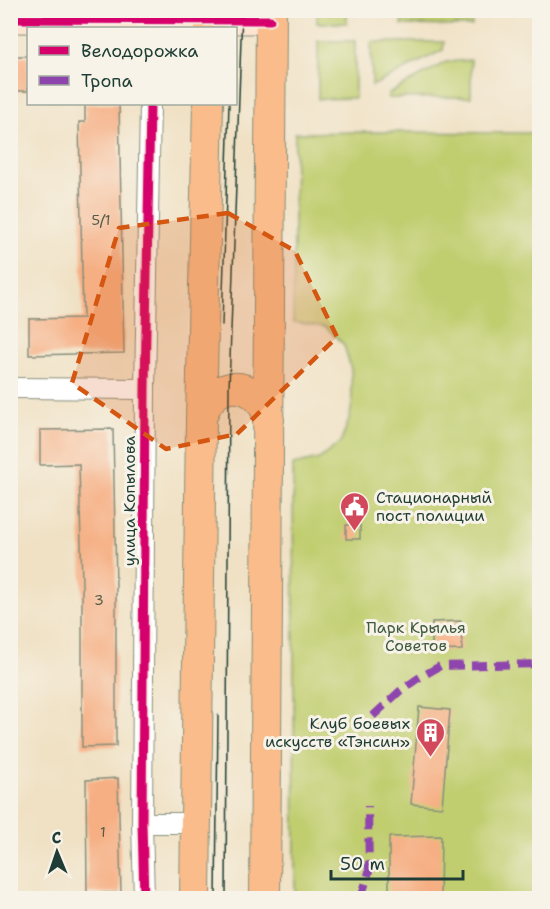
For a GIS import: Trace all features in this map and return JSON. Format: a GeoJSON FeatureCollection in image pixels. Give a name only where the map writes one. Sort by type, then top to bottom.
{"type":"FeatureCollection","features":[{"type":"Feature","properties":{"kind":"main road"},"geometry":{"type":"LineString","coordinates":[[265,898],[271,15]]}},
{"type":"Feature","properties":{"kind":"main road"},"geometry":{"type":"LineString","coordinates":[[195,898],[201,420],[208,105]]}},
{"type":"Feature","properties":{"kind":"main road"},"geometry":{"type":"LineString","coordinates":[[201,420],[210,399],[220,391],[240,388],[260,399],[269,420]]}},
{"type":"Feature","properties":{"kind":"street"},"geometry":{"type":"LineString","coordinates":[[10,19],[149,24],[271,15]]}},
{"type":"Feature","properties":{"kind":"street","name":"улица Копылова"},"geometry":{"type":"LineString","coordinates":[[144,898],[142,823],[145,389],[150,105]]}},
{"type":"Feature","properties":{"kind":"street"},"geometry":{"type":"LineString","coordinates":[[10,388],[145,389]]}},
{"type":"Feature","properties":{"kind":"street"},"geometry":{"type":"LineString","coordinates":[[142,823],[195,823]]}},
{"type":"Feature","properties":{"kind":"highlighted area"},"geometry":{"type":"Polygon","coordinates":[[[228,213],[295,251],[337,337],[237,434],[166,449],[72,383],[119,228],[228,213]]]}},
{"type":"Feature","properties":{"kind":"green space"},"geometry":{"type":"Polygon","coordinates":[[[317,11],[347,11],[347,23],[317,23],[317,11]]]}},
{"type":"Feature","properties":{"kind":"green space"},"geometry":{"type":"Polygon","coordinates":[[[402,11],[472,11],[472,26],[402,25],[402,11]]]}},
{"type":"Feature","properties":{"kind":"green space"},"geometry":{"type":"Polygon","coordinates":[[[318,41],[355,41],[355,98],[318,99],[318,41]]]}},
{"type":"Feature","properties":{"kind":"green space"},"geometry":{"type":"Polygon","coordinates":[[[371,42],[444,42],[443,50],[372,86],[371,42]]]}},
{"type":"Feature","properties":{"kind":"green space"},"geometry":{"type":"Polygon","coordinates":[[[471,60],[471,97],[388,98],[388,94],[446,62],[471,60]]]}},
{"type":"Feature","properties":{"kind":"green space","name":"Парк Крылья Советов"},"geometry":{"type":"Polygon","coordinates":[[[295,133],[539,133],[539,898],[295,898],[293,465],[319,459],[341,442],[352,403],[351,369],[344,345],[326,327],[293,322],[295,133]]]}},
{"type":"Feature","properties":{"kind":"building"},"geometry":{"type":"Polygon","coordinates":[[[10,56],[27,56],[27,91],[10,91],[10,56]]]}},
{"type":"Feature","properties":{"kind":"building"},"geometry":{"type":"Polygon","coordinates":[[[85,105],[119,105],[124,353],[29,355],[29,319],[83,318],[79,122],[85,122],[85,105]]]}},
{"type":"Feature","properties":{"kind":"building"},"geometry":{"type":"Polygon","coordinates":[[[113,429],[116,746],[82,747],[79,464],[40,465],[40,430],[113,429]]]}},
{"type":"Feature","properties":{"kind":"building"},"geometry":{"type":"Polygon","coordinates":[[[346,525],[360,525],[360,539],[346,539],[346,525]]]}},
{"type":"Feature","properties":{"kind":"building"},"geometry":{"type":"Polygon","coordinates":[[[461,621],[462,650],[432,651],[432,622],[461,621]]]}},
{"type":"Feature","properties":{"kind":"building","name":"Клуб боевых искусств «Тэнсин»"},"geometry":{"type":"Polygon","coordinates":[[[419,707],[450,710],[442,807],[411,804],[419,707]]]}},
{"type":"Feature","properties":{"kind":"building"},"geometry":{"type":"Polygon","coordinates":[[[118,778],[121,893],[87,893],[86,780],[118,778]]]}},
{"type":"Feature","properties":{"kind":"building"},"geometry":{"type":"Polygon","coordinates":[[[441,836],[440,898],[389,898],[389,837],[441,836]]]}},
{"type":"Feature","properties":{"kind":"tram line"},"geometry":{"type":"LineString","coordinates":[[231,27],[232,10]]}},
{"type":"Feature","properties":{"kind":"tram line"},"geometry":{"type":"LineString","coordinates":[[226,898],[229,389],[242,10]]}},
{"type":"Feature","properties":{"kind":"tram line"},"geometry":{"type":"LineString","coordinates":[[222,325],[229,105]]}},
{"type":"Feature","properties":{"kind":"tram line"},"geometry":{"type":"LineString","coordinates":[[216,898],[218,715]]}},
{"type":"Feature","properties":{"kind":"marked path"},"geometry":{"type":"LineString","coordinates":[[373,716],[400,691],[440,666],[540,664]]}},
{"type":"Feature","properties":{"kind":"marked path"},"geometry":{"type":"LineString","coordinates":[[361,898],[369,872],[368,806]]}},
{"type":"Feature","properties":{"kind":"cycle path"},"geometry":{"type":"LineString","coordinates":[[10,19],[270,20]]}},
{"type":"Feature","properties":{"kind":"cycle path"},"geometry":{"type":"LineString","coordinates":[[144,898],[142,823],[145,389],[150,105]]}},
{"type":"Feature","properties":{"kind":"place","name":"Стационарный пост полиции"},"geometry":{"type":"Point","coordinates":[355,532]}},
{"type":"Feature","properties":{"kind":"place","name":"Клуб боевых искусств «Тэнсин»"},"geometry":{"type":"Point","coordinates":[431,758]}}]}
